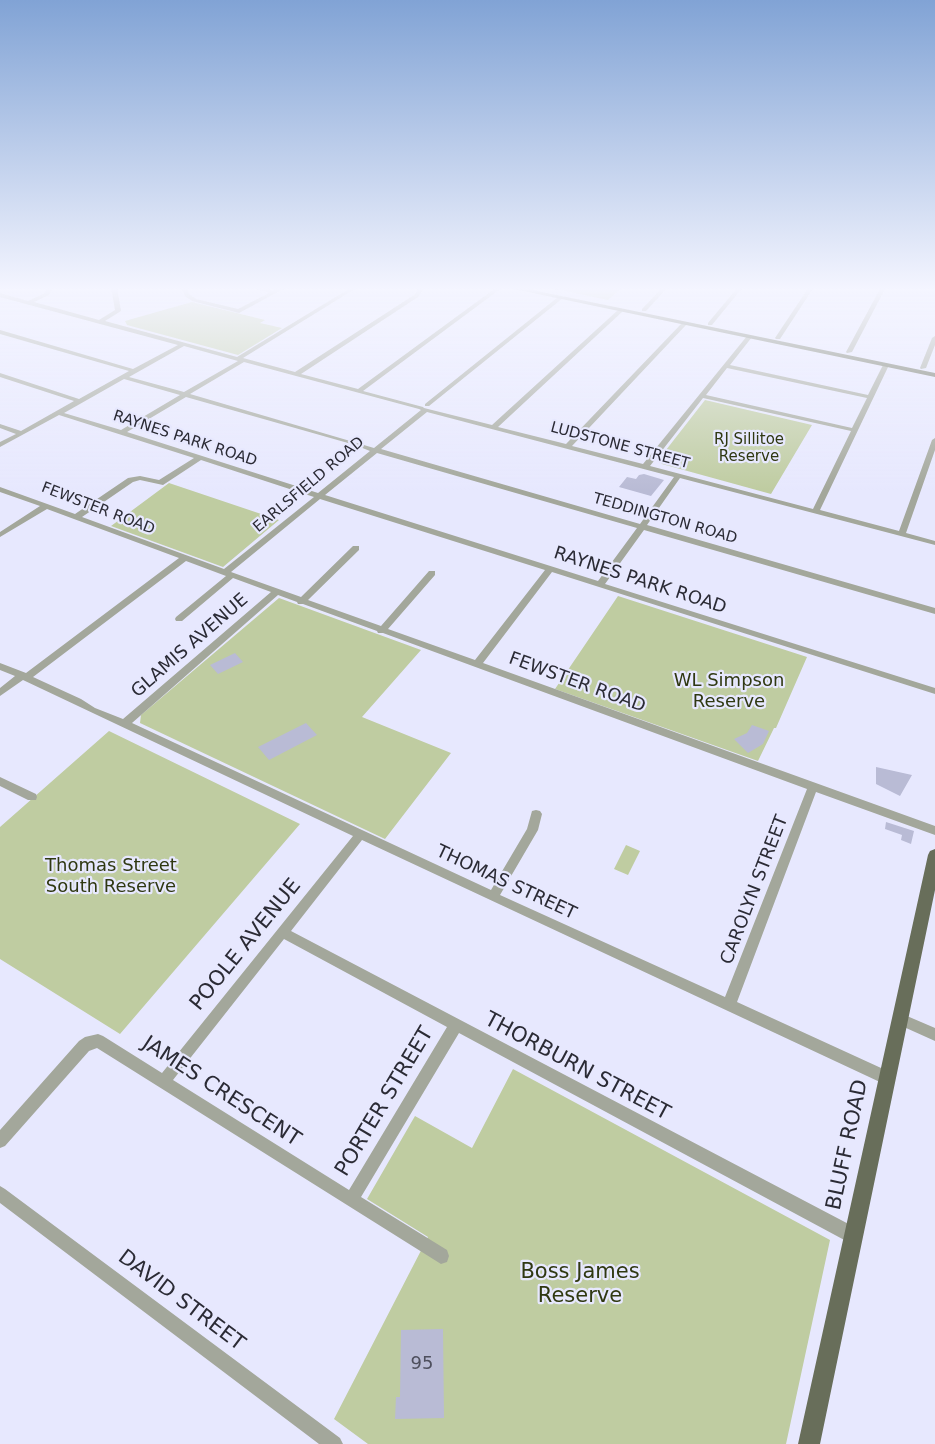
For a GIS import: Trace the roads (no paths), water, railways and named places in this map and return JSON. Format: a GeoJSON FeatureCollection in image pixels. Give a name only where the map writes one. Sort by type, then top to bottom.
{"type":"FeatureCollection","features":[{"type":"Feature","properties":{"kind":"main road"},"geometry":{"type":"LineString","coordinates":[[838,354],[935,375]]}},
{"type":"Feature","properties":{"kind":"main road"},"geometry":{"type":"LineString","coordinates":[[860,354],[935,370]]}},
{"type":"Feature","properties":{"kind":"main road","name":"BLUFF ROAD"},"geometry":{"type":"LineString","coordinates":[[809,1444],[886,1078],[932,882],[935,855]]}},
{"type":"Feature","properties":{"kind":"street"},"geometry":{"type":"LineString","coordinates":[[77,354],[134,371]]}},
{"type":"Feature","properties":{"kind":"street"},"geometry":{"type":"LineString","coordinates":[[0,445],[164,354]]}},
{"type":"Feature","properties":{"kind":"street","name":"LUDSTONE STREET"},"geometry":{"type":"LineString","coordinates":[[222,354],[935,543]]}},
{"type":"Feature","properties":{"kind":"street"},"geometry":{"type":"LineString","coordinates":[[121,433],[185,395],[247,354]]}},
{"type":"Feature","properties":{"kind":"street"},"geometry":{"type":"LineString","coordinates":[[297,374],[327,354]]}},
{"type":"Feature","properties":{"kind":"street"},"geometry":{"type":"LineString","coordinates":[[360,390],[409,354]]}},
{"type":"Feature","properties":{"kind":"street","name":"EARLSFIELD ROAD"},"geometry":{"type":"LineString","coordinates":[[179,619],[317,495],[491,354]]}},
{"type":"Feature","properties":{"kind":"street"},"geometry":{"type":"LineString","coordinates":[[495,426],[572,354]]}},
{"type":"Feature","properties":{"kind":"street"},"geometry":{"type":"LineString","coordinates":[[568,446],[655,354]]}},
{"type":"Feature","properties":{"kind":"street"},"geometry":{"type":"LineString","coordinates":[[645,467],[735,354]]}},
{"type":"Feature","properties":{"kind":"street"},"geometry":{"type":"LineString","coordinates":[[924,368],[929,354]]}},
{"type":"Feature","properties":{"kind":"street"},"geometry":{"type":"LineString","coordinates":[[815,512],[886,365]]}},
{"type":"Feature","properties":{"kind":"street"},"geometry":{"type":"LineString","coordinates":[[726,366],[870,397]]}},
{"type":"Feature","properties":{"kind":"street"},"geometry":{"type":"LineString","coordinates":[[0,375],[80,401]]}},
{"type":"Feature","properties":{"kind":"street","name":"TEDDINGTON ROAD"},"geometry":{"type":"LineString","coordinates":[[123,377],[935,611]]}},
{"type":"Feature","properties":{"kind":"street"},"geometry":{"type":"LineString","coordinates":[[702,396],[854,430]]}},
{"type":"Feature","properties":{"kind":"street","name":"RAYNES PARK ROAD"},"geometry":{"type":"LineString","coordinates":[[58,413],[935,691]]}},
{"type":"Feature","properties":{"kind":"street"},"geometry":{"type":"LineString","coordinates":[[0,426],[21,433]]}},
{"type":"Feature","properties":{"kind":"street"},"geometry":{"type":"LineString","coordinates":[[902,534],[935,440]]}},
{"type":"Feature","properties":{"kind":"street"},"geometry":{"type":"LineString","coordinates":[[76,517],[133,479],[140,478],[160,483],[199,458]]}},
{"type":"Feature","properties":{"kind":"street"},"geometry":{"type":"LineString","coordinates":[[600,585],[678,476]]}},
{"type":"Feature","properties":{"kind":"street","name":"FEWSTER ROAD"},"geometry":{"type":"LineString","coordinates":[[0,489],[301,602],[935,832]]}},
{"type":"Feature","properties":{"kind":"street"},"geometry":{"type":"LineString","coordinates":[[0,535],[46,506]]}},
{"type":"Feature","properties":{"kind":"street"},"geometry":{"type":"LineString","coordinates":[[301,602],[356,548]]}},
{"type":"Feature","properties":{"kind":"street"},"geometry":{"type":"LineString","coordinates":[[0,693],[22,675],[185,558]]}},
{"type":"Feature","properties":{"kind":"street"},"geometry":{"type":"LineString","coordinates":[[476,665],[550,569]]}},
{"type":"Feature","properties":{"kind":"street"},"geometry":{"type":"LineString","coordinates":[[381,631],[432,573]]}},
{"type":"Feature","properties":{"kind":"street","name":"GLAMIS AVENUE"},"geometry":{"type":"LineString","coordinates":[[124,724],[276,592]]}},
{"type":"Feature","properties":{"kind":"street","name":"THOMAS STREET"},"geometry":{"type":"LineString","coordinates":[[0,665],[74,699],[92,710],[113,718],[493,897],[886,1078]]}},
{"type":"Feature","properties":{"kind":"street"},"geometry":{"type":"LineString","coordinates":[[0,781],[32,797]]}},
{"type":"Feature","properties":{"kind":"street","name":"CAROLYN STREET"},"geometry":{"type":"LineString","coordinates":[[729,1005],[813,787]]}},
{"type":"Feature","properties":{"kind":"street"},"geometry":{"type":"LineString","coordinates":[[493,897],[532,830],[536,814]]}},
{"type":"Feature","properties":{"kind":"street","name":"POOLE AVENUE"},"geometry":{"type":"LineString","coordinates":[[164,1081],[360,835]]}},
{"type":"Feature","properties":{"kind":"street","name":"THORBURN STREET"},"geometry":{"type":"LineString","coordinates":[[282,932],[854,1236]]}},
{"type":"Feature","properties":{"kind":"street"},"geometry":{"type":"LineString","coordinates":[[900,1019],[935,1034]]}},
{"type":"Feature","properties":{"kind":"street","name":"PORTER STREET"},"geometry":{"type":"LineString","coordinates":[[351,1200],[456,1025]]}},
{"type":"Feature","properties":{"kind":"street","name":"JAMES CRESCENT"},"geometry":{"type":"LineString","coordinates":[[0,1141],[90,1042],[98,1041],[109,1046],[441,1256]]}},
{"type":"Feature","properties":{"kind":"street","name":"DAVID STREET"},"geometry":{"type":"LineString","coordinates":[[0,1194],[334,1444]]}},
{"type":"Feature","properties":{"kind":"park label","name":"RJ Sillitoe Reserve"},"geometry":{"type":"Point","coordinates":[749,448]}},
{"type":"Feature","properties":{"kind":"park label","name":"WL Simpson Reserve"},"geometry":{"type":"Point","coordinates":[729,691]}},
{"type":"Feature","properties":{"kind":"park label","name":"Thomas Street South Reserve"},"geometry":{"type":"Point","coordinates":[111,876]}},
{"type":"Feature","properties":{"kind":"park label","name":"Boss James Reserve"},"geometry":{"type":"Point","coordinates":[580,1285]}}]}
